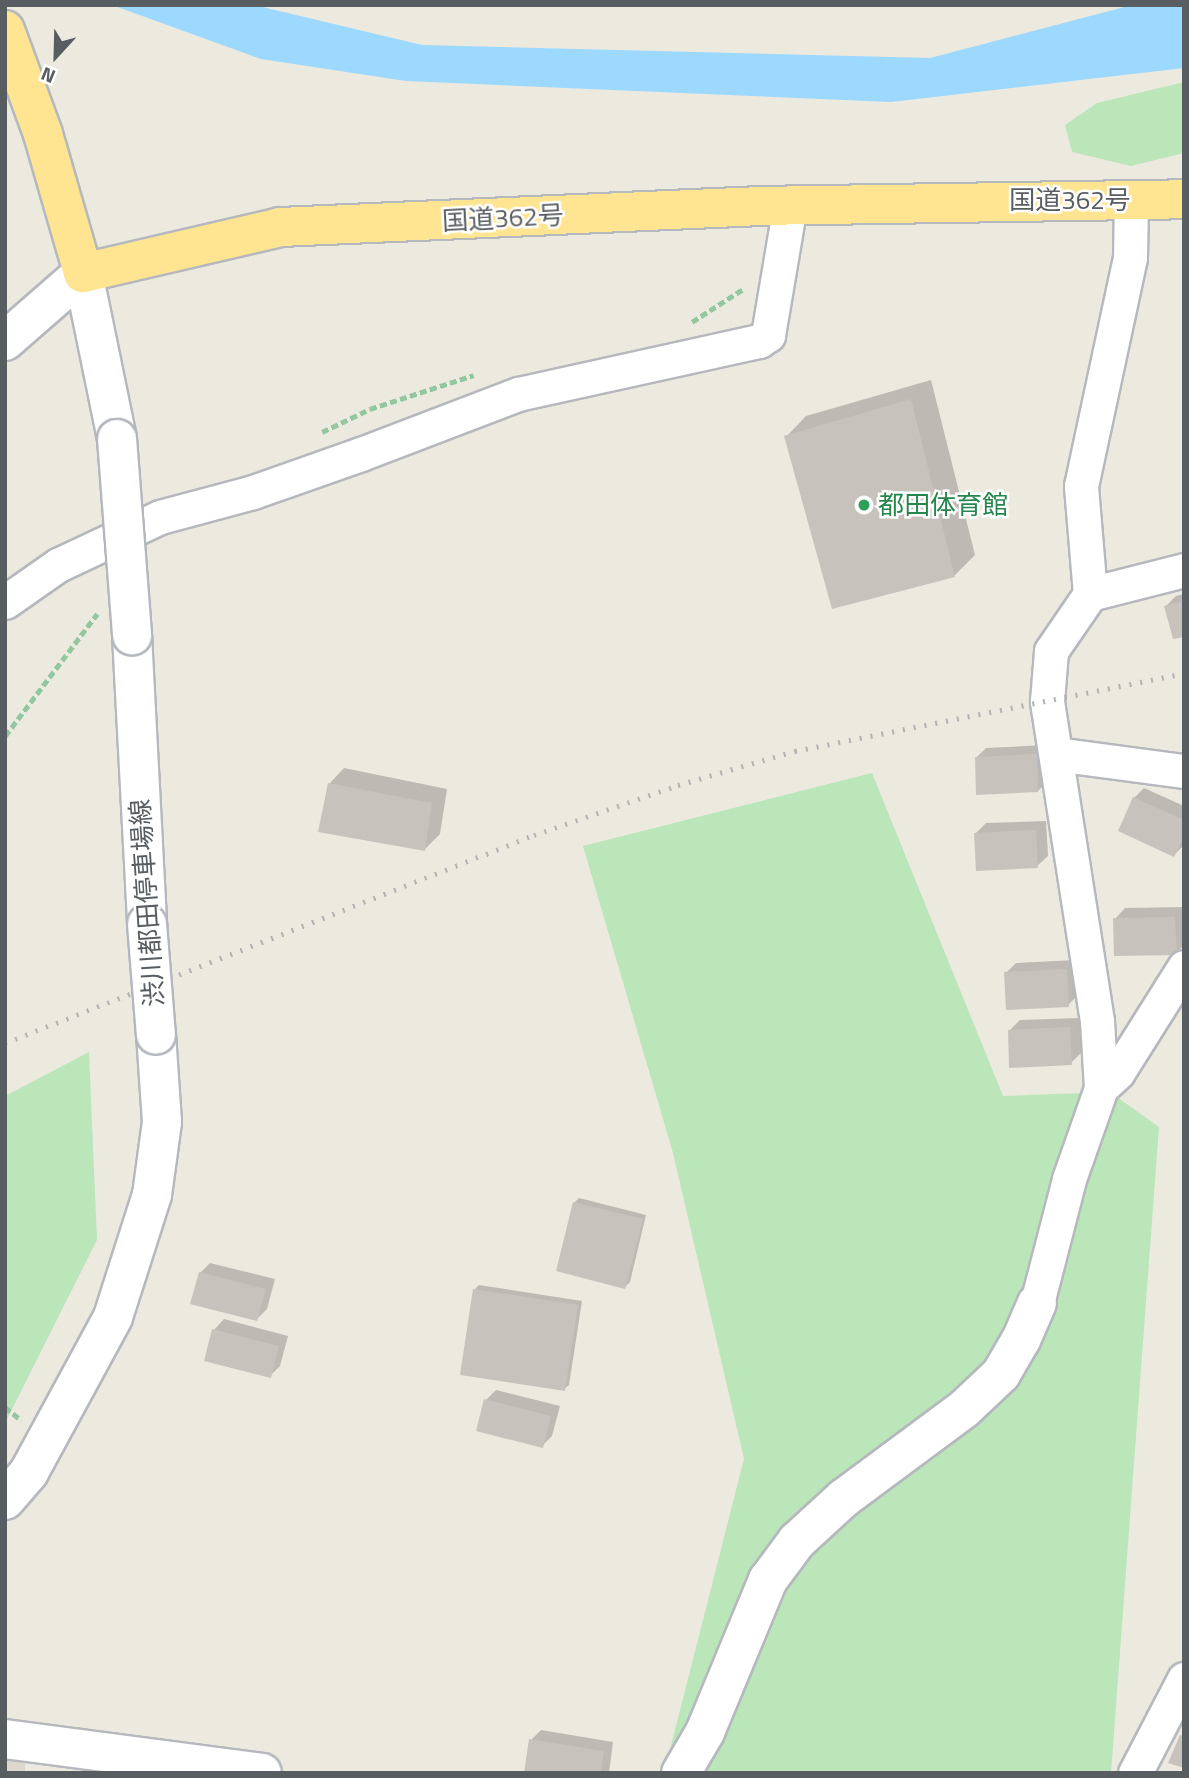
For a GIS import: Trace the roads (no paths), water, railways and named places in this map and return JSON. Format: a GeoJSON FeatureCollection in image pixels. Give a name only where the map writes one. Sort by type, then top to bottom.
{"type":"FeatureCollection","features":[{"type":"Feature","properties":{"kind":"highway"},"geometry":{"type":"LineString","coordinates":[[5,30],[43,134],[83,273]]}},
{"type":"Feature","properties":{"kind":"highway","name":"国道362号"},"geometry":{"type":"LineString","coordinates":[[83,273],[280,227],[790,205],[1184,199]]}},
{"type":"Feature","properties":{"kind":"main road"},"geometry":{"type":"LineString","coordinates":[[5,341],[83,273]]}},
{"type":"Feature","properties":{"kind":"main road","name":"渋川都田停車場線"},"geometry":{"type":"LineString","coordinates":[[5,1500],[29,1472],[117,1305],[152,1195],[162,1122],[117,439],[83,273]]}},
{"type":"Feature","properties":{"kind":"main road"},"geometry":{"type":"LineString","coordinates":[[681,1773],[705,1732],[768,1580],[797,1541],[844,1498],[964,1409],[1001,1374],[1021,1340],[1037,1303]]}},
{"type":"Feature","properties":{"kind":"main road"},"geometry":{"type":"LineString","coordinates":[[5,1739],[262,1773]]}},
{"type":"Feature","properties":{"kind":"street"},"geometry":{"type":"LineString","coordinates":[[1037,1303],[1069,1179],[1101,1088],[1097,1021],[1047,701],[1051,651],[1090,594],[1081,486],[1130,258],[1131,200]]}},
{"type":"Feature","properties":{"kind":"street"},"geometry":{"type":"LineString","coordinates":[[5,602],[58,565],[160,517],[277,484],[518,394],[759,341],[768,335],[790,205]]}},
{"type":"Feature","properties":{"kind":"street"},"geometry":{"type":"LineString","coordinates":[[1090,594],[1184,570]]}},
{"type":"Feature","properties":{"kind":"street"},"geometry":{"type":"LineString","coordinates":[[1056,754],[1184,771]]}},
{"type":"Feature","properties":{"kind":"street"},"geometry":{"type":"LineString","coordinates":[[1101,1088],[1118,1072],[1184,967]]}},
{"type":"Feature","properties":{"kind":"street"},"geometry":{"type":"LineString","coordinates":[[1135,1773],[1184,1679]]}},
{"type":"Feature","properties":{"kind":"water"},"geometry":{"type":"Polygon","coordinates":[[[112,5],[254,5],[422,45],[930,58],[1132,5],[1184,5],[1184,68],[891,102],[406,81],[261,59],[112,5]]]}},
{"type":"Feature","properties":{"kind":"railway"},"geometry":{"type":"LineString","coordinates":[[5,1043],[534,835],[678,785],[795,751],[1184,673]]}},
{"type":"Feature","properties":{"kind":"place","name":"都田体育館"},"geometry":{"type":"Point","coordinates":[864,505]}}]}
